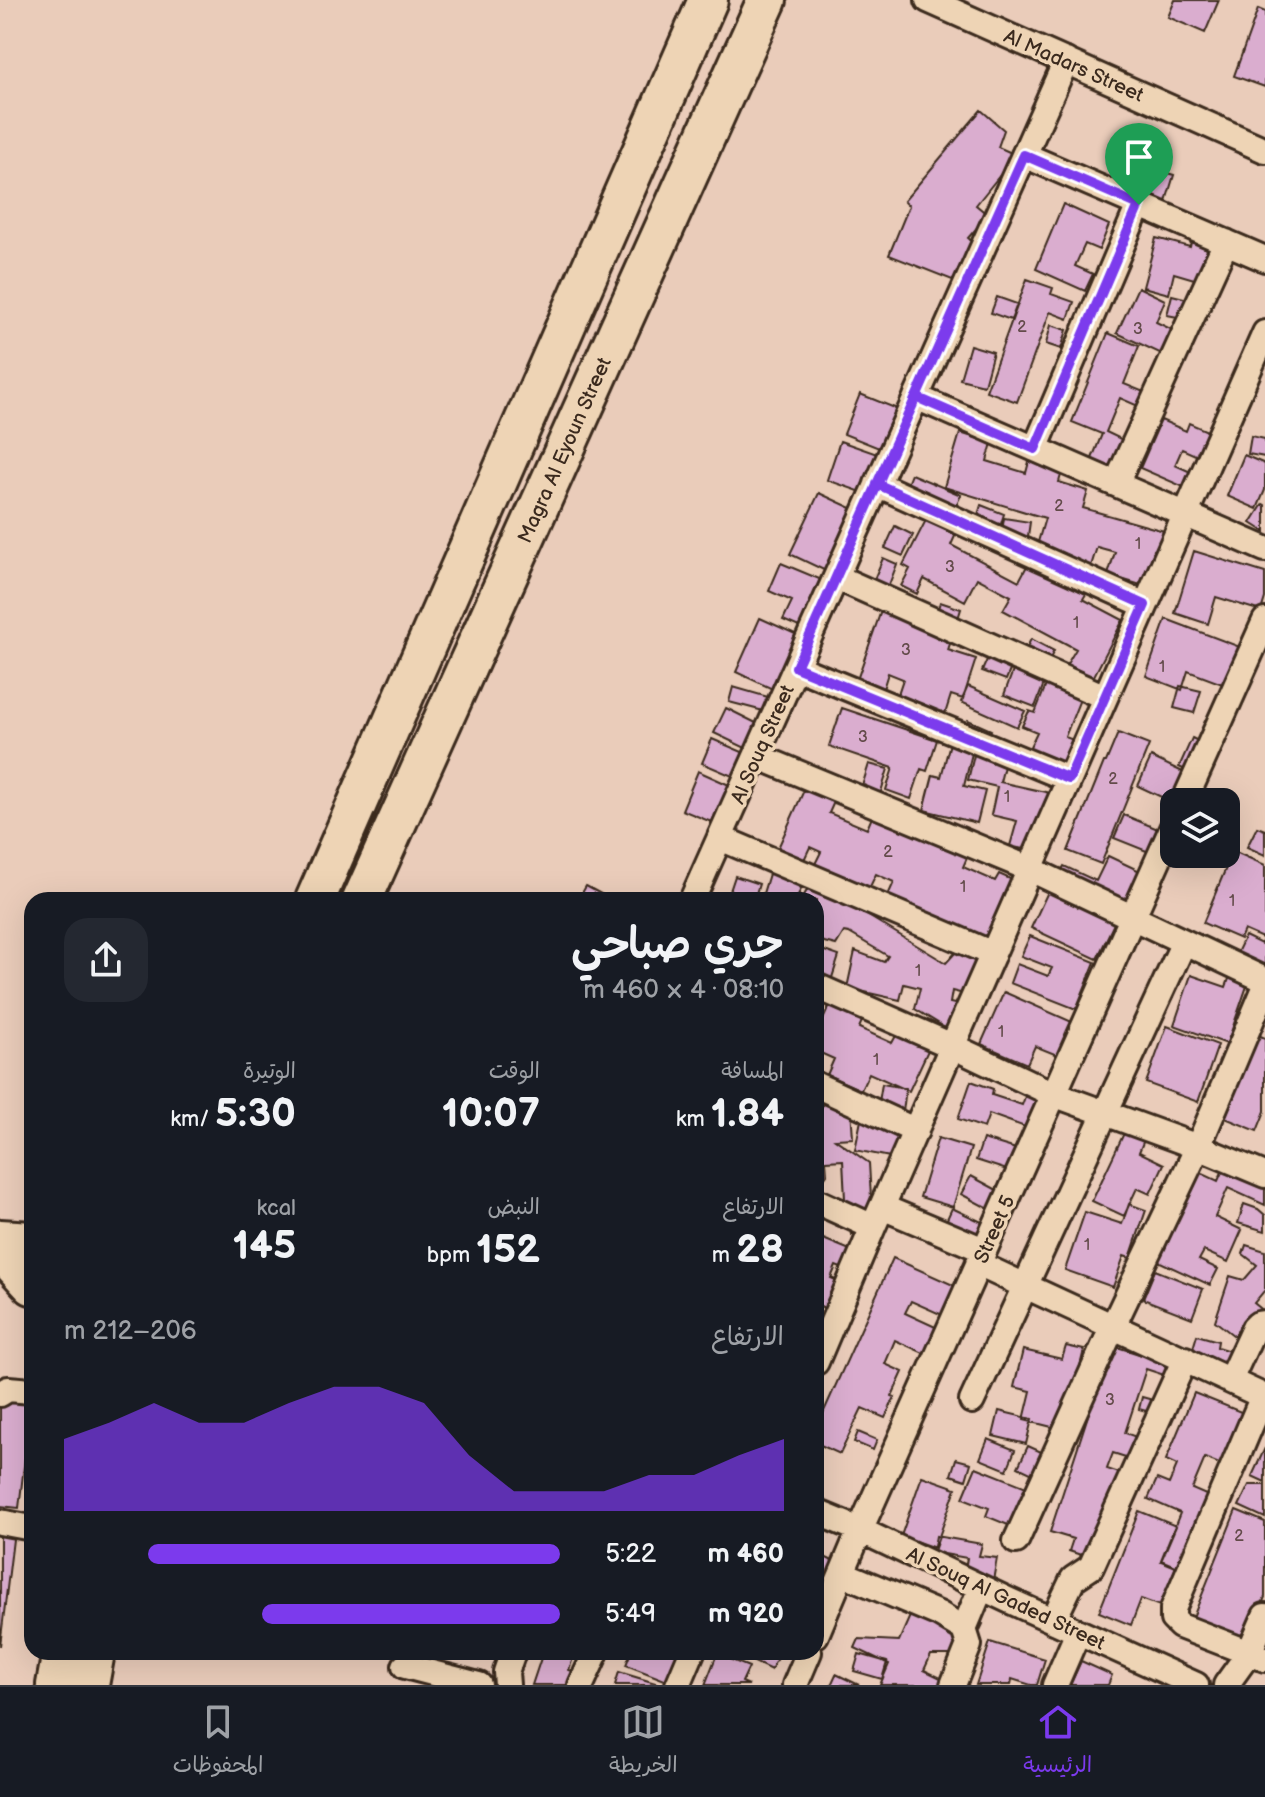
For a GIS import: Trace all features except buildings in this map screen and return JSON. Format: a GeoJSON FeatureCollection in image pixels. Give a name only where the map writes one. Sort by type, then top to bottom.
{"type":"FeatureCollection","features":[{"type":"Feature","properties":{"kind":"main road"},"geometry":{"type":"LineString","coordinates":[[318,892],[708,0]]}},
{"type":"Feature","properties":{"kind":"main road","name":"Magra Al Eyoun Street"},"geometry":{"type":"LineString","coordinates":[[366,892],[767,0]]}},
{"type":"Feature","properties":{"kind":"main road"},"geometry":{"type":"LineString","coordinates":[[0,1239],[24,1240]]}},
{"type":"Feature","properties":{"kind":"main road"},"geometry":{"type":"LineString","coordinates":[[0,1253],[24,1276]]}},
{"type":"Feature","properties":{"kind":"main road"},"geometry":{"type":"LineString","coordinates":[[56,1685],[61,1660]]}},
{"type":"Feature","properties":{"kind":"main road"},"geometry":{"type":"LineString","coordinates":[[89,1685],[94,1660]]}},
{"type":"Feature","properties":{"kind":"street","name":"Al Madars Street"},"geometry":{"type":"LineString","coordinates":[[928,0],[1265,150]]}},
{"type":"Feature","properties":{"kind":"street","name":"Al Souq Street"},"geometry":{"type":"LineString","coordinates":[[696,892],[1066,61]]}},
{"type":"Feature","properties":{"kind":"street"},"geometry":{"type":"LineString","coordinates":[[1024,155],[1265,259]]}},
{"type":"Feature","properties":{"kind":"street"},"geometry":{"type":"LineString","coordinates":[[1035,449],[1139,205]]}},
{"type":"Feature","properties":{"kind":"street"},"geometry":{"type":"LineString","coordinates":[[1116,484],[1226,242]]}},
{"type":"Feature","properties":{"kind":"street"},"geometry":{"type":"LineString","coordinates":[[824,1343],[1265,333]]}},
{"type":"Feature","properties":{"kind":"street"},"geometry":{"type":"LineString","coordinates":[[916,397],[1265,549]]}},
{"type":"Feature","properties":{"kind":"street"},"geometry":{"type":"LineString","coordinates":[[877,484],[1145,605]]}},
{"type":"Feature","properties":{"kind":"street"},"geometry":{"type":"LineString","coordinates":[[836,577],[1105,697]]}},
{"type":"Feature","properties":{"kind":"street"},"geometry":{"type":"LineString","coordinates":[[1191,788],[1259,651],[1265,621]]}},
{"type":"Feature","properties":{"kind":"street"},"geometry":{"type":"LineString","coordinates":[[796,667],[1069,779]]}},
{"type":"Feature","properties":{"kind":"street"},"geometry":{"type":"LineString","coordinates":[[757,756],[1030,869],[1265,980]]}},
{"type":"Feature","properties":{"kind":"street"},"geometry":{"type":"LineString","coordinates":[[720,838],[993,954]]}},
{"type":"Feature","properties":{"kind":"street","name":"Street 5"},"geometry":{"type":"LineString","coordinates":[[824,1616],[1160,855]]}},
{"type":"Feature","properties":{"kind":"street"},"geometry":{"type":"LineString","coordinates":[[972,1401],[1184,942]]}},
{"type":"Feature","properties":{"kind":"street"},"geometry":{"type":"LineString","coordinates":[[1016,1541],[1198,1147],[1265,988]]}},
{"type":"Feature","properties":{"kind":"street"},"geometry":{"type":"LineString","coordinates":[[824,990],[1053,1094],[1265,1175]]}},
{"type":"Feature","properties":{"kind":"street"},"geometry":{"type":"LineString","coordinates":[[824,1089],[916,1131]]}},
{"type":"Feature","properties":{"kind":"street"},"geometry":{"type":"LineString","coordinates":[[824,1203],[878,1217],[981,1257],[1025,1285],[1264,1396],[1173,1609],[1173,1619],[1180,1626],[1257,1656]]}},
{"type":"Feature","properties":{"kind":"street"},"geometry":{"type":"LineString","coordinates":[[1230,1380],[1254,1328],[1265,1323]]}},
{"type":"Feature","properties":{"kind":"street"},"geometry":{"type":"LineString","coordinates":[[1053,1621],[1073,1579],[1091,1567],[1185,1359]]}},
{"type":"Feature","properties":{"kind":"street"},"geometry":{"type":"LineString","coordinates":[[0,1394],[8,1389],[24,1390]]}},
{"type":"Feature","properties":{"kind":"street","name":"Al Souq Al Gaded Street"},"geometry":{"type":"LineString","coordinates":[[824,1515],[1196,1685]]}},
{"type":"Feature","properties":{"kind":"street"},"geometry":{"type":"LineString","coordinates":[[0,1522],[24,1526]]}},
{"type":"Feature","properties":{"kind":"street"},"geometry":{"type":"LineString","coordinates":[[842,1573],[939,1614],[964,1629]]}},
{"type":"Feature","properties":{"kind":"street"},"geometry":{"type":"LineString","coordinates":[[953,1685],[969,1645],[964,1629],[981,1588]]}},
{"type":"Feature","properties":{"kind":"street"},"geometry":{"type":"LineString","coordinates":[[1226,1685],[1257,1656],[1265,1616]]}},
{"type":"Feature","properties":{"kind":"street"},"geometry":{"type":"LineString","coordinates":[[1055,1685],[1078,1632]]}},
{"type":"Feature","properties":{"kind":"street"},"geometry":{"type":"LineString","coordinates":[[507,1685],[506,1672],[510,1660]]}},
{"type":"Feature","properties":{"kind":"street"},"geometry":{"type":"LineString","coordinates":[[581,1685],[592,1660]]}},
{"type":"Feature","properties":{"kind":"street"},"geometry":{"type":"LineString","coordinates":[[678,1685],[689,1660]]}},
{"type":"Feature","properties":{"kind":"street"},"geometry":{"type":"LineString","coordinates":[[795,1685],[806,1660]]}},
{"type":"Feature","properties":{"kind":"street"},"geometry":{"type":"LineString","coordinates":[[1134,1685],[1144,1662]]}},
{"type":"Feature","properties":{"kind":"street"},"geometry":{"type":"LineString","coordinates":[[406,1668],[479,1685]]}},
{"type":"Feature","properties":{"kind":"route"},"geometry":{"type":"LineString","coordinates":[[1139,205],[1024,155],[877,484],[796,667],[1069,779],[1145,605],[877,484],[916,397],[1035,449],[1139,205]]}}]}
